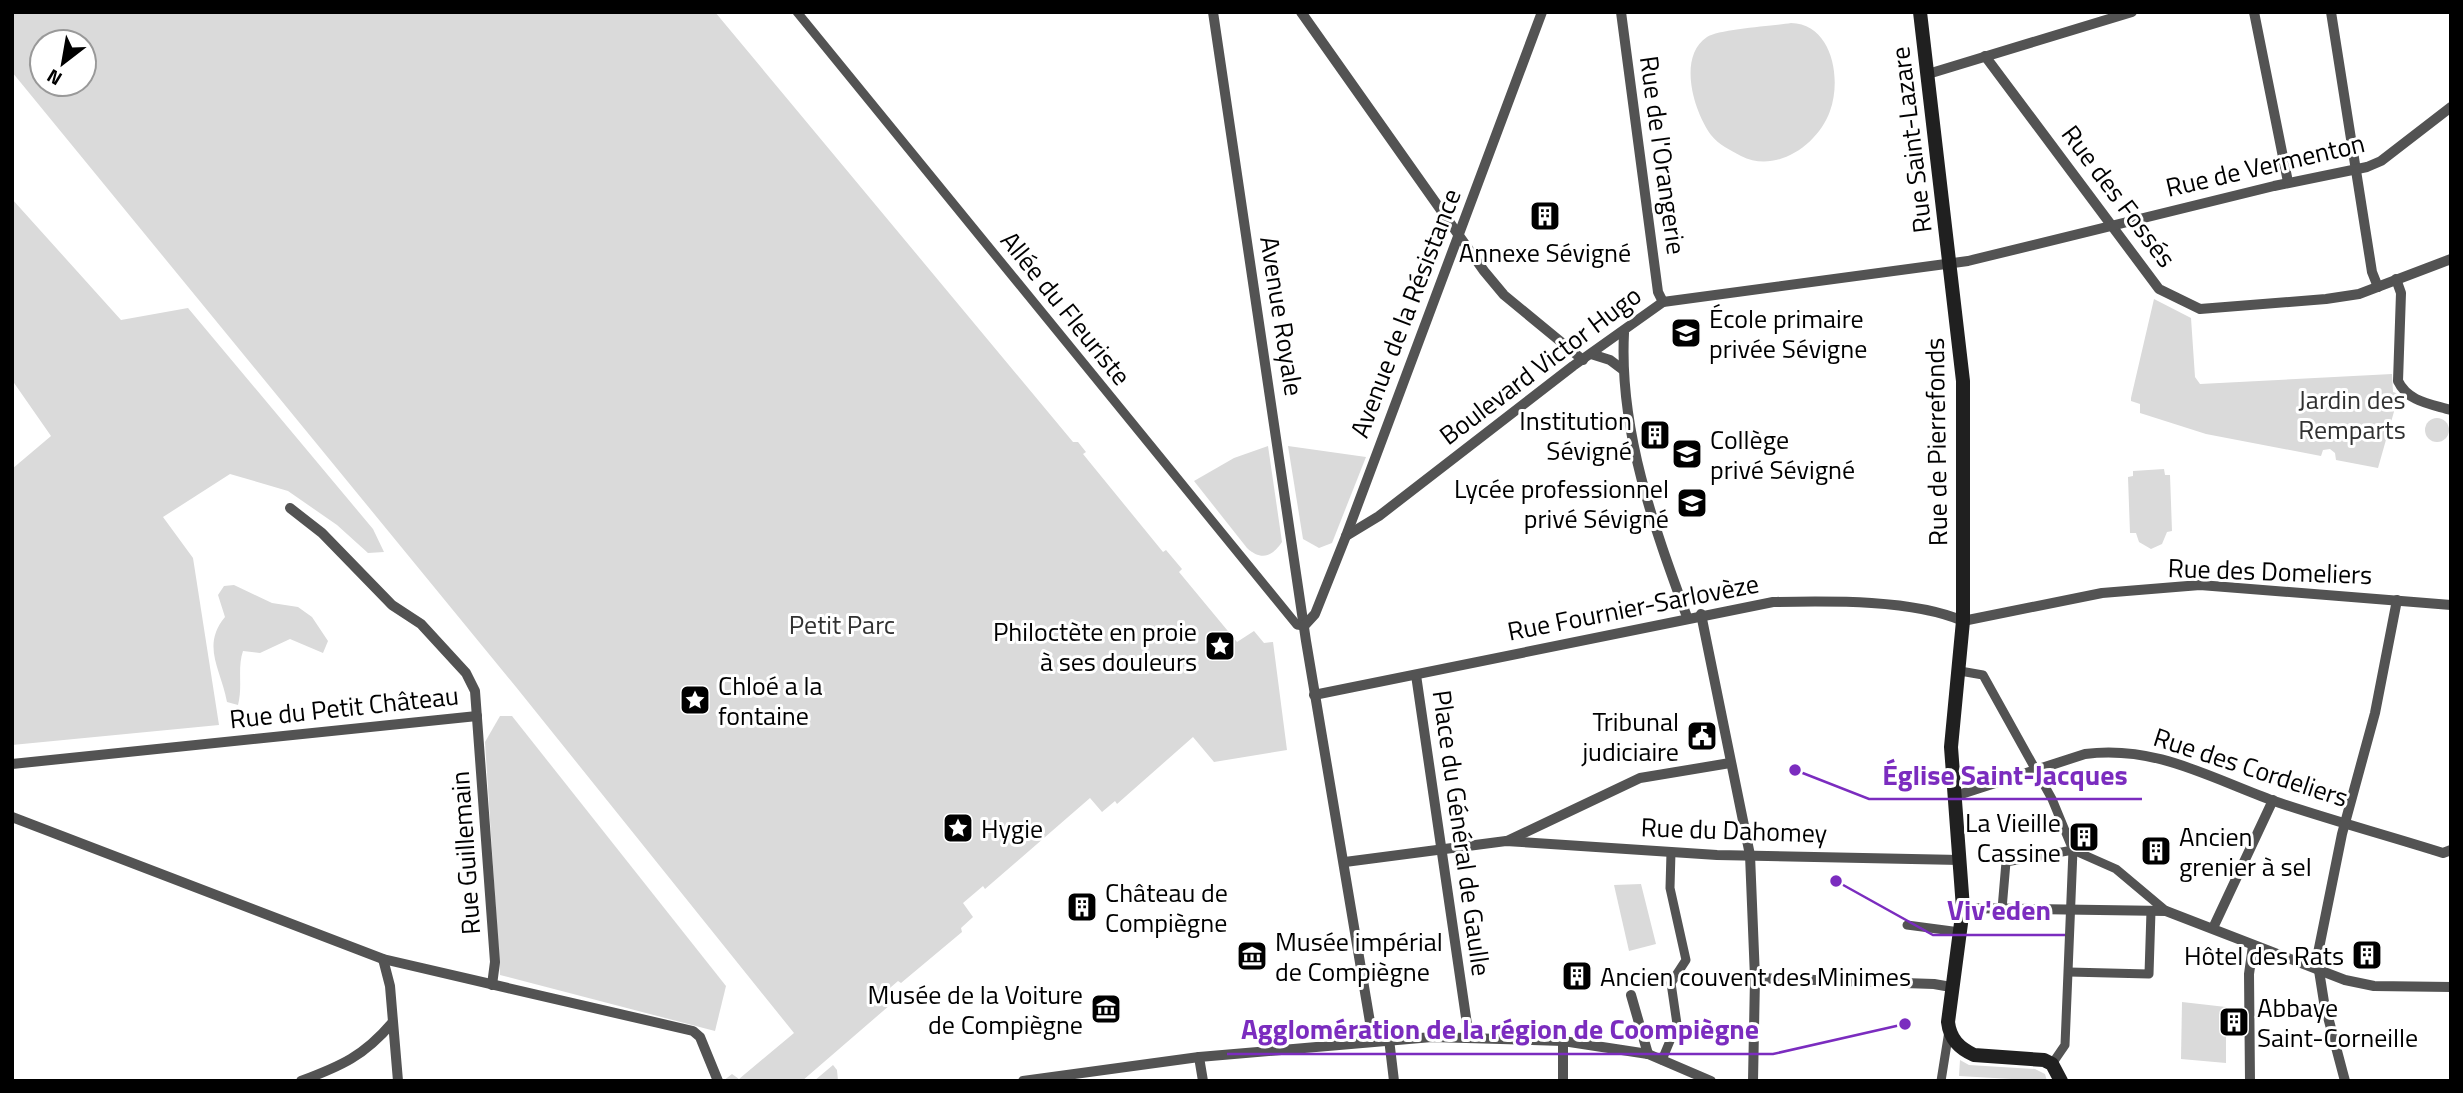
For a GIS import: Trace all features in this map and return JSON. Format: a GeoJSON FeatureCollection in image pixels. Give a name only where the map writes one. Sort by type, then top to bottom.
{"type":"FeatureCollection","features":[{"type":"Feature","properties":{"kind":"main road","name":"Rue Saint-Lazare"},"geometry":{"type":"LineString","coordinates":[[1920,12],[1951,263]]}},
{"type":"Feature","properties":{"kind":"main road","name":"Rue de Pierrefonds"},"geometry":{"type":"LineString","coordinates":[[1949,1031],[1951,988],[1963,908],[1951,747],[1963,621],[1963,381],[1951,263]]}},
{"type":"Feature","properties":{"kind":"main road"},"geometry":{"type":"LineString","coordinates":[[1949,1031],[1959,1046],[1975,1055],[2043,1060],[2052,1064],[2061,1081]]}},
{"type":"Feature","properties":{"kind":"street","name":"Allée du Fleuriste"},"geometry":{"type":"LineString","coordinates":[[797,12],[1290,617],[1297,625],[1304,626]]}},
{"type":"Feature","properties":{"kind":"street","name":"Avenue Royale"},"geometry":{"type":"LineString","coordinates":[[1213,12],[1304,626]]}},
{"type":"Feature","properties":{"kind":"street"},"geometry":{"type":"LineString","coordinates":[[1301,12],[1504,295],[1587,357],[1610,360],[1622,369]]}},
{"type":"Feature","properties":{"kind":"street","name":"Avenue de la Résistance"},"geometry":{"type":"LineString","coordinates":[[1304,626],[1315,614],[1346,536],[1542,12]]}},
{"type":"Feature","properties":{"kind":"street","name":"Rue de l'Orangerie"},"geometry":{"type":"LineString","coordinates":[[1622,12],[1657,279],[1663,302]]}},
{"type":"Feature","properties":{"kind":"street"},"geometry":{"type":"LineString","coordinates":[[1928,74],[2132,12]]}},
{"type":"Feature","properties":{"kind":"street"},"geometry":{"type":"LineString","coordinates":[[2255,12],[2287,182]]}},
{"type":"Feature","properties":{"kind":"street"},"geometry":{"type":"LineString","coordinates":[[2331,12],[2372,272],[2378,287]]}},
{"type":"Feature","properties":{"kind":"street","name":"Rue des Fossés"},"geometry":{"type":"LineString","coordinates":[[1985,55],[2159,289],[2200,309],[2359,294],[2451,259]]}},
{"type":"Feature","properties":{"kind":"street","name":"Rue de Vermenton"},"geometry":{"type":"LineString","coordinates":[[1951,263],[2381,161],[2451,107]]}},
{"type":"Feature","properties":{"kind":"street","name":"Boulevard Victor Hugo"},"geometry":{"type":"LineString","coordinates":[[1346,536],[1379,516],[1663,302],[1951,263]]}},
{"type":"Feature","properties":{"kind":"street"},"geometry":{"type":"LineString","coordinates":[[2396,279],[2401,293],[2398,381],[2403,390],[2413,398],[2451,410]]}},
{"type":"Feature","properties":{"kind":"street"},"geometry":{"type":"LineString","coordinates":[[1624,333],[1622,369],[1648,510],[1687,617]]}},
{"type":"Feature","properties":{"kind":"street","name":"Rue du Petit Château"},"geometry":{"type":"LineString","coordinates":[[12,764],[477,716],[475,691],[466,673],[421,624],[392,605],[322,533],[290,508]]}},
{"type":"Feature","properties":{"kind":"street","name":"Rue des Domeliers"},"geometry":{"type":"LineString","coordinates":[[1963,621],[2102,593],[2200,585],[2451,605]]}},
{"type":"Feature","properties":{"kind":"street"},"geometry":{"type":"LineString","coordinates":[[2345,1081],[2317,968],[2339,847],[2375,713],[2398,600]]}},
{"type":"Feature","properties":{"kind":"street","name":"Rue Fournier-Sarlovèze"},"geometry":{"type":"LineString","coordinates":[[1314,695],[1416,676],[1701,614],[1773,602],[1841,601],[1945,613],[1963,621]]}},
{"type":"Feature","properties":{"kind":"street"},"geometry":{"type":"LineString","coordinates":[[1701,614],[1750,855],[1755,978],[1753,1081]]}},
{"type":"Feature","properties":{"kind":"street"},"geometry":{"type":"LineString","coordinates":[[1304,626],[1373,1040]]}},
{"type":"Feature","properties":{"kind":"street"},"geometry":{"type":"LineString","coordinates":[[1960,671],[1983,674],[2036,771],[2073,850],[2065,1045],[2052,1064]]}},
{"type":"Feature","properties":{"kind":"street","name":"Place du Général de Gaulle"},"geometry":{"type":"LineString","coordinates":[[1416,676],[1469,1038]]}},
{"type":"Feature","properties":{"kind":"street","name":"Rue Guillemain"},"geometry":{"type":"LineString","coordinates":[[477,716],[495,962],[492,985]]}},
{"type":"Feature","properties":{"kind":"street","name":"Rue des Cordeliers"},"geometry":{"type":"LineString","coordinates":[[1955,796],[2085,754],[2108,751],[2149,754],[2273,800],[2442,853],[2451,850]]}},
{"type":"Feature","properties":{"kind":"street"},"geometry":{"type":"LineString","coordinates":[[1345,862],[1506,841],[1640,778],[1730,763]]}},
{"type":"Feature","properties":{"kind":"street"},"geometry":{"type":"LineString","coordinates":[[2213,928],[2273,800]]}},
{"type":"Feature","properties":{"kind":"street"},"geometry":{"type":"LineString","coordinates":[[12,817],[383,959],[693,1031],[700,1037],[718,1081]]}},
{"type":"Feature","properties":{"kind":"street","name":"Rue du Dahomey"},"geometry":{"type":"LineString","coordinates":[[1506,841],[1671,852],[1960,860]]}},
{"type":"Feature","properties":{"kind":"street"},"geometry":{"type":"LineString","coordinates":[[2003,909],[2006,862],[2073,850],[2116,869],[2166,911]]}},
{"type":"Feature","properties":{"kind":"street"},"geometry":{"type":"LineString","coordinates":[[1662,1059],[1677,1024],[1671,983],[1686,960],[1670,888],[1671,852]]}},
{"type":"Feature","properties":{"kind":"street"},"geometry":{"type":"LineString","coordinates":[[1963,908],[2166,911],[2345,980],[2374,986],[2451,987]]}},
{"type":"Feature","properties":{"kind":"street"},"geometry":{"type":"LineString","coordinates":[[2069,972],[2149,974],[2151,911]]}},
{"type":"Feature","properties":{"kind":"street"},"geometry":{"type":"LineString","coordinates":[[1907,925],[1961,932]]}},
{"type":"Feature","properties":{"kind":"street"},"geometry":{"type":"LineString","coordinates":[[2250,1081],[2249,974],[2253,946]]}},
{"type":"Feature","properties":{"kind":"street"},"geometry":{"type":"LineString","coordinates":[[383,959],[390,986],[398,1081]]}},
{"type":"Feature","properties":{"kind":"street"},"geometry":{"type":"LineString","coordinates":[[1755,978],[1921,984],[1951,988]]}},
{"type":"Feature","properties":{"kind":"street"},"geometry":{"type":"LineString","coordinates":[[1631,995],[1648,1054]]}},
{"type":"Feature","properties":{"kind":"street"},"geometry":{"type":"LineString","coordinates":[[301,1081],[347,1064],[368,1048],[392,1023]]}},
{"type":"Feature","properties":{"kind":"street"},"geometry":{"type":"LineString","coordinates":[[1941,1081],[1949,1031]]}},
{"type":"Feature","properties":{"kind":"street"},"geometry":{"type":"LineString","coordinates":[[1023,1081],[1199,1057],[1373,1040],[1469,1038],[1563,1041],[1648,1054],[1711,1081]]}},
{"type":"Feature","properties":{"kind":"street"},"geometry":{"type":"LineString","coordinates":[[1389,1039],[1394,1081]]}},
{"type":"Feature","properties":{"kind":"street"},"geometry":{"type":"LineString","coordinates":[[1563,1041],[1563,1081]]}},
{"type":"Feature","properties":{"kind":"street"},"geometry":{"type":"LineString","coordinates":[[1199,1057],[1203,1081]]}},
{"type":"Feature","properties":{"kind":"green space","name":"Petit Parc"},"geometry":{"type":"Polygon","coordinates":[[[12,12],[715,12],[1073,442],[1078,442],[1086,452],[1083,454],[1163,552],[1166,550],[1182,569],[1179,572],[1237,642],[1254,631],[1264,643],[1273,642],[1287,750],[1214,762],[1193,737],[1117,804],[1115,801],[1102,812],[1090,798],[985,889],[983,886],[963,903],[973,917],[961,928],[962,932],[901,983],[898,981],[883,994],[890,1005],[802,1081],[723,1081],[732,1074],[739,1079],[794,1033],[516,687],[33,98],[98,98],[98,28],[28,28],[28,92],[12,72],[12,12]]]}},
{"type":"Feature","properties":{"kind":"green space"},"geometry":{"type":"Polygon","coordinates":[[[1791,23],[1805,26],[1825,43],[1834,69],[1835,83],[1830,111],[1816,135],[1794,153],[1781,159],[1754,161],[1721,144],[1705,125],[1691,85],[1693,58],[1698,46],[1713,34],[1791,23]]]}},
{"type":"Feature","properties":{"kind":"green space"},"geometry":{"type":"Polygon","coordinates":[[[12,199],[121,320],[188,308],[373,529],[384,552],[368,553],[337,525],[288,491],[230,474],[163,517],[193,558],[219,725],[12,745],[12,469],[51,436],[12,380],[12,199]]]}},
{"type":"Feature","properties":{"kind":"green space","name":"Jardin des Remparts"},"geometry":{"type":"Polygon","coordinates":[[[2154,299],[2191,318],[2195,377],[2200,384],[2392,374],[2393,392],[2399,394],[2378,468],[2336,460],[2335,453],[2330,449],[2323,450],[2321,456],[2206,434],[2140,413],[2140,404],[2131,401],[2131,398],[2154,299]]]}},
{"type":"Feature","properties":{"kind":"green space"},"geometry":{"type":"Polygon","coordinates":[[[2437,418],[2445,422],[2449,430],[2445,438],[2437,442],[2429,438],[2425,430],[2429,422],[2437,418]]]}},
{"type":"Feature","properties":{"kind":"green space"},"geometry":{"type":"Polygon","coordinates":[[[1268,446],[1282,542],[1270,554],[1262,556],[1247,548],[1194,481],[1234,458],[1268,446]]]}},
{"type":"Feature","properties":{"kind":"green space"},"geometry":{"type":"Polygon","coordinates":[[[1288,446],[1366,457],[1332,543],[1319,548],[1303,539],[1288,446]]]}},
{"type":"Feature","properties":{"kind":"green space"},"geometry":{"type":"Polygon","coordinates":[[[2164,469],[2165,475],[2170,475],[2172,531],[2167,532],[2162,544],[2151,549],[2139,542],[2136,533],[2130,533],[2128,477],[2133,476],[2133,471],[2164,469]]]}},
{"type":"Feature","properties":{"kind":"green space"},"geometry":{"type":"Polygon","coordinates":[[[234,585],[272,603],[298,607],[312,617],[328,641],[323,653],[290,639],[260,653],[243,651],[238,705],[227,702],[214,648],[214,638],[225,617],[218,595],[224,586],[234,585]]]}},
{"type":"Feature","properties":{"kind":"green space"},"geometry":{"type":"Polygon","coordinates":[[[500,716],[512,716],[726,986],[715,1031],[500,975],[485,742],[500,716]]]}},
{"type":"Feature","properties":{"kind":"green space"},"geometry":{"type":"Polygon","coordinates":[[[1641,884],[1656,944],[1629,951],[1614,885],[1641,884]]]}},
{"type":"Feature","properties":{"kind":"green space"},"geometry":{"type":"Polygon","coordinates":[[[2182,1002],[2226,1007],[2226,1063],[2181,1059],[2182,1002]]]}},
{"type":"Feature","properties":{"kind":"green space"},"geometry":{"type":"Polygon","coordinates":[[[1960,1060],[1969,1065],[2035,1069],[2045,1074],[2047,1081],[1959,1076],[1960,1060]]]}},
{"type":"Feature","properties":{"kind":"green space"},"geometry":{"type":"Polygon","coordinates":[[[833,1065],[837,1070],[838,1081],[814,1081],[833,1065]]]}},
{"type":"Feature","properties":{"kind":"place","name":"Annexe Sévigné"},"geometry":{"type":"Point","coordinates":[1545,216]}},
{"type":"Feature","properties":{"kind":"place","name":"École primaire privée Sévigne"},"geometry":{"type":"Point","coordinates":[1686,333]}},
{"type":"Feature","properties":{"kind":"place","name":"Institution Sévigné"},"geometry":{"type":"Point","coordinates":[1655,435]}},
{"type":"Feature","properties":{"kind":"place","name":"Collège privé Sévigné"},"geometry":{"type":"Point","coordinates":[1687,454]}},
{"type":"Feature","properties":{"kind":"place","name":"Lycée professionnel privé Sévigné"},"geometry":{"type":"Point","coordinates":[1692,503]}},
{"type":"Feature","properties":{"kind":"place","name":"Philoctète en proie à ses douleurs"},"geometry":{"type":"Point","coordinates":[1220,646]}},
{"type":"Feature","properties":{"kind":"place","name":"Chloé a la fontaine"},"geometry":{"type":"Point","coordinates":[695,700]}},
{"type":"Feature","properties":{"kind":"place","name":"Tribunal judiciaire"},"geometry":{"type":"Point","coordinates":[1702,736]}},
{"type":"Feature","properties":{"kind":"place","name":"Église Saint-Jacques"},"geometry":{"type":"Point","coordinates":[1795,770]}},
{"type":"Feature","properties":{"kind":"place","name":"Hygie"},"geometry":{"type":"Point","coordinates":[958,828]}},
{"type":"Feature","properties":{"kind":"place","name":"La Vieille Cassine"},"geometry":{"type":"Point","coordinates":[2084,837]}},
{"type":"Feature","properties":{"kind":"place","name":"Ancien grenier à sel"},"geometry":{"type":"Point","coordinates":[2156,851]}},
{"type":"Feature","properties":{"kind":"place","name":"Viv'eden"},"geometry":{"type":"Point","coordinates":[1836,881]}},
{"type":"Feature","properties":{"kind":"place","name":"Château de Compiègne"},"geometry":{"type":"Point","coordinates":[1082,907]}},
{"type":"Feature","properties":{"kind":"place","name":"Hôtel des Rats"},"geometry":{"type":"Point","coordinates":[2367,955]}},
{"type":"Feature","properties":{"kind":"place","name":"Musée impérial de Compiègne"},"geometry":{"type":"Point","coordinates":[1252,956]}},
{"type":"Feature","properties":{"kind":"place","name":"Ancien couvent des Minimes"},"geometry":{"type":"Point","coordinates":[1577,976]}},
{"type":"Feature","properties":{"kind":"place","name":"Musée de la Voiture de Compiègne"},"geometry":{"type":"Point","coordinates":[1106,1009]}},
{"type":"Feature","properties":{"kind":"place","name":"Abbaye Saint-Corneille"},"geometry":{"type":"Point","coordinates":[2234,1022]}},
{"type":"Feature","properties":{"kind":"place","name":"Agglomération de la région de Coompiègne"},"geometry":{"type":"Point","coordinates":[1905,1024]}}]}
